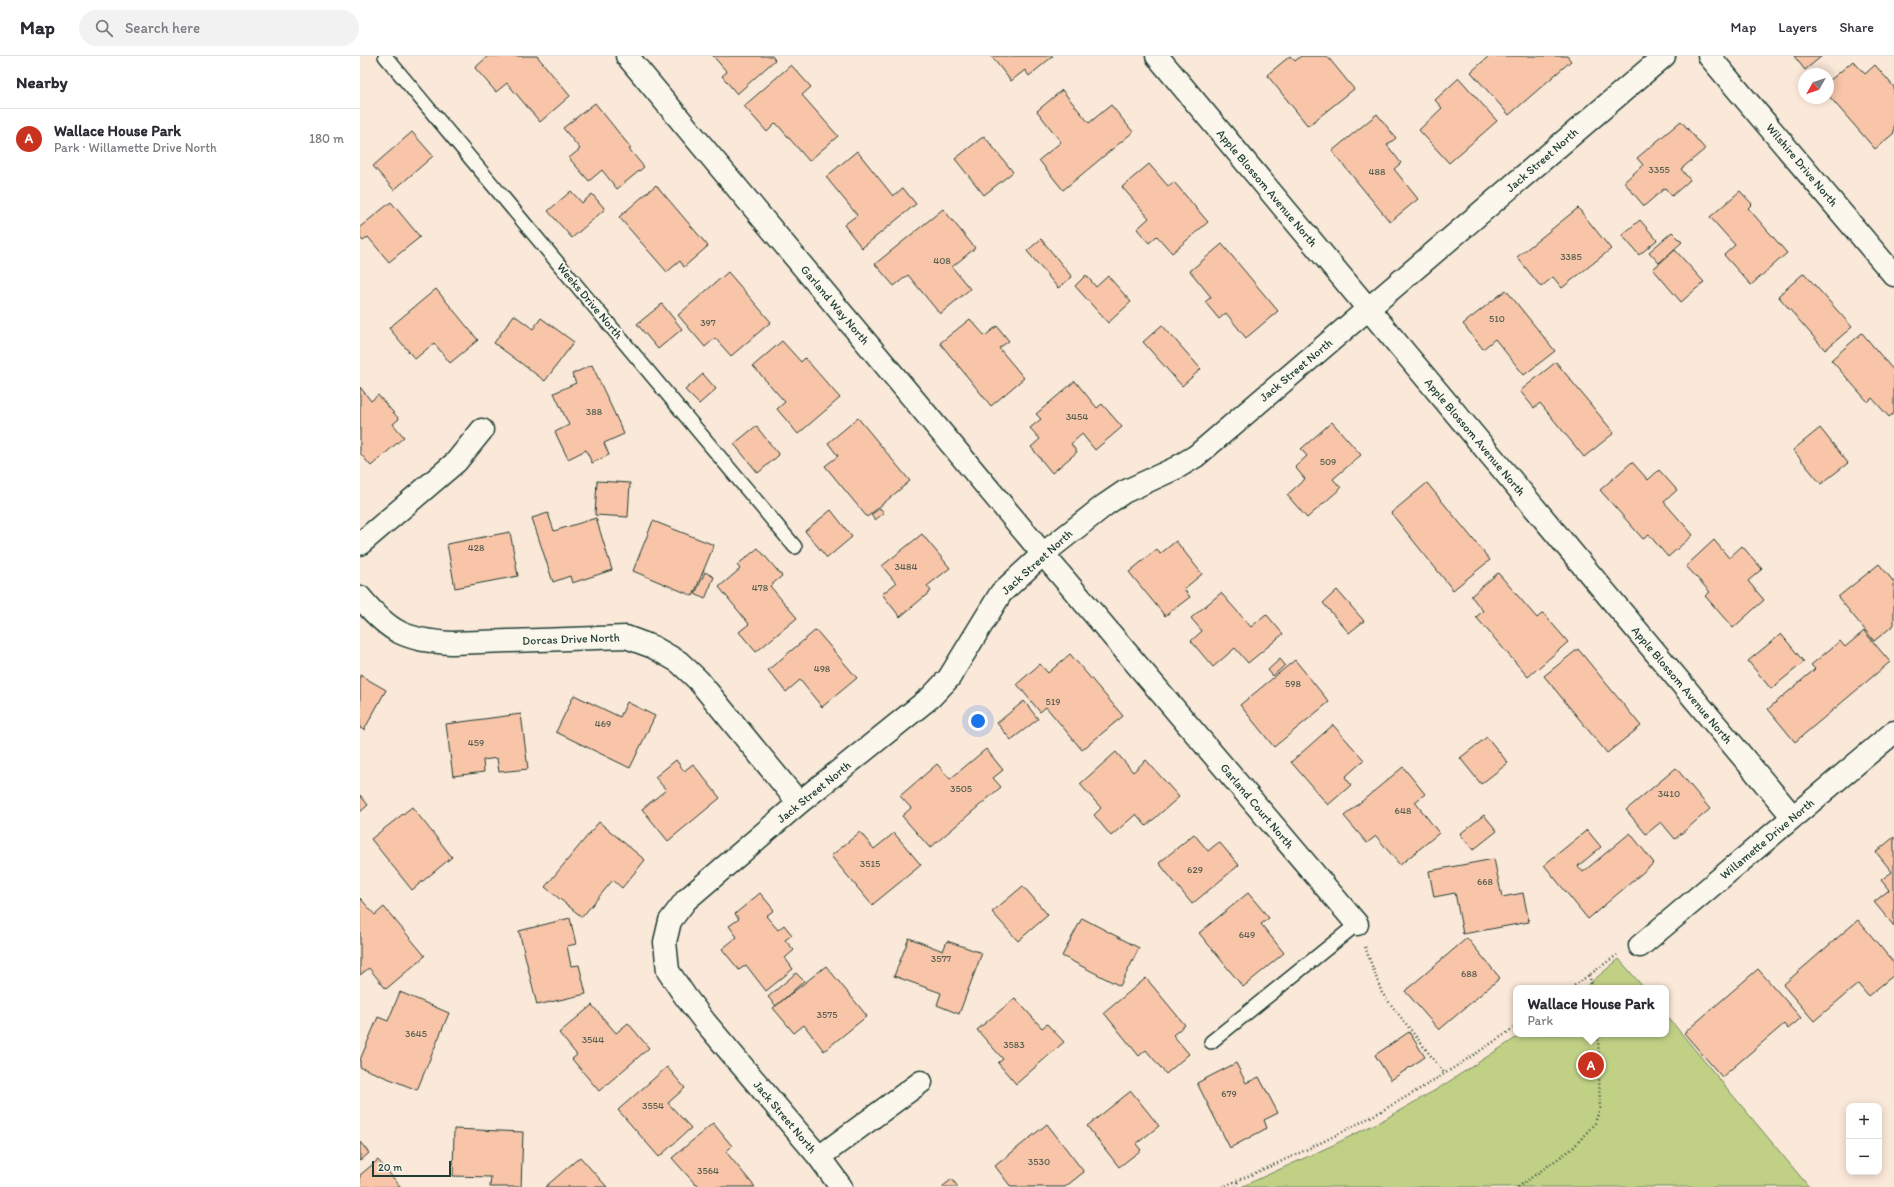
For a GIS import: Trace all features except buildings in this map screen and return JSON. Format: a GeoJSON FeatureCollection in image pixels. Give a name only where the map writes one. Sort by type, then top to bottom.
{"type":"FeatureCollection","features":[{"type":"Feature","properties":{"kind":"street","name":"Garland Way North"},"geometry":{"type":"LineString","coordinates":[[627,56],[1043,554]]}},
{"type":"Feature","properties":{"kind":"street","name":"Apple Blossom Avenue North"},"geometry":{"type":"LineString","coordinates":[[1157,56],[1793,817]]}},
{"type":"Feature","properties":{"kind":"street","name":"Jack Street North"},"geometry":{"type":"LineString","coordinates":[[841,1187],[819,1157],[705,1022],[668,971],[665,942],[670,921],[686,900],[799,803],[931,697],[949,678],[1000,594],[1043,554],[1105,505],[1124,492],[1176,468],[1196,456],[1664,56]]}},
{"type":"Feature","properties":{"kind":"street","name":"Wilshire Drive North"},"geometry":{"type":"LineString","coordinates":[[1709,56],[1894,275]]}},
{"type":"Feature","properties":{"kind":"street"},"geometry":{"type":"LineString","coordinates":[[360,544],[456,462],[482,430]]}},
{"type":"Feature","properties":{"kind":"street","name":"Garland Court North"},"geometry":{"type":"LineString","coordinates":[[1043,554],[1357,924]]}},
{"type":"Feature","properties":{"kind":"street","name":"Dorcas Drive North"},"geometry":{"type":"LineString","coordinates":[[360,597],[375,615],[395,632],[425,641],[452,643],[626,637],[653,647],[679,662],[698,680],[799,803]]}},
{"type":"Feature","properties":{"kind":"street","name":"Willamette Drive North"},"geometry":{"type":"LineString","coordinates":[[1640,946],[1894,732]]}},
{"type":"Feature","properties":{"kind":"street","name":"Jack Street North"},"geometry":{"type":"LineString","coordinates":[[819,1157],[921,1082]]}},
{"type":"Feature","properties":{"kind":"lane","name":"Weeks Drive North"},"geometry":{"type":"LineString","coordinates":[[385,56],[795,547]]}},
{"type":"Feature","properties":{"kind":"lane"},"geometry":{"type":"LineString","coordinates":[[1211,1042],[1357,924]]}},
{"type":"Feature","properties":{"kind":"path"},"geometry":{"type":"LineString","coordinates":[[1357,924],[1382,993],[1445,1074]]}},
{"type":"Feature","properties":{"kind":"path"},"geometry":{"type":"LineString","coordinates":[[1575,985],[1617,955],[1640,946]]}},
{"type":"Feature","properties":{"kind":"path"},"geometry":{"type":"LineString","coordinates":[[1589,975],[1592,985]]}},
{"type":"Feature","properties":{"kind":"path"},"geometry":{"type":"LineString","coordinates":[[1222,1187],[1332,1136],[1392,1105],[1445,1074],[1513,1029]]}},
{"type":"Feature","properties":{"kind":"path"},"geometry":{"type":"LineString","coordinates":[[1518,1187],[1573,1148],[1595,1124],[1600,1108],[1598,1037]]}},
{"type":"Feature","properties":{"kind":"path"},"geometry":{"type":"LineString","coordinates":[[1236,1187],[1238,1180]]}},
{"type":"Feature","properties":{"kind":"green space"},"geometry":{"type":"Polygon","coordinates":[[[1619,959],[1641,985],[1588,985],[1619,959]]]}},
{"type":"Feature","properties":{"kind":"green space"},"geometry":{"type":"Polygon","coordinates":[[[1669,1019],[1809,1187],[1241,1187],[1331,1146],[1385,1119],[1439,1088],[1517,1037],[1669,1037],[1669,1019]]]}},
{"type":"Feature","properties":{"kind":"place","name":"Wallace House Park"},"geometry":{"type":"Point","coordinates":[1591,1065]}}]}
